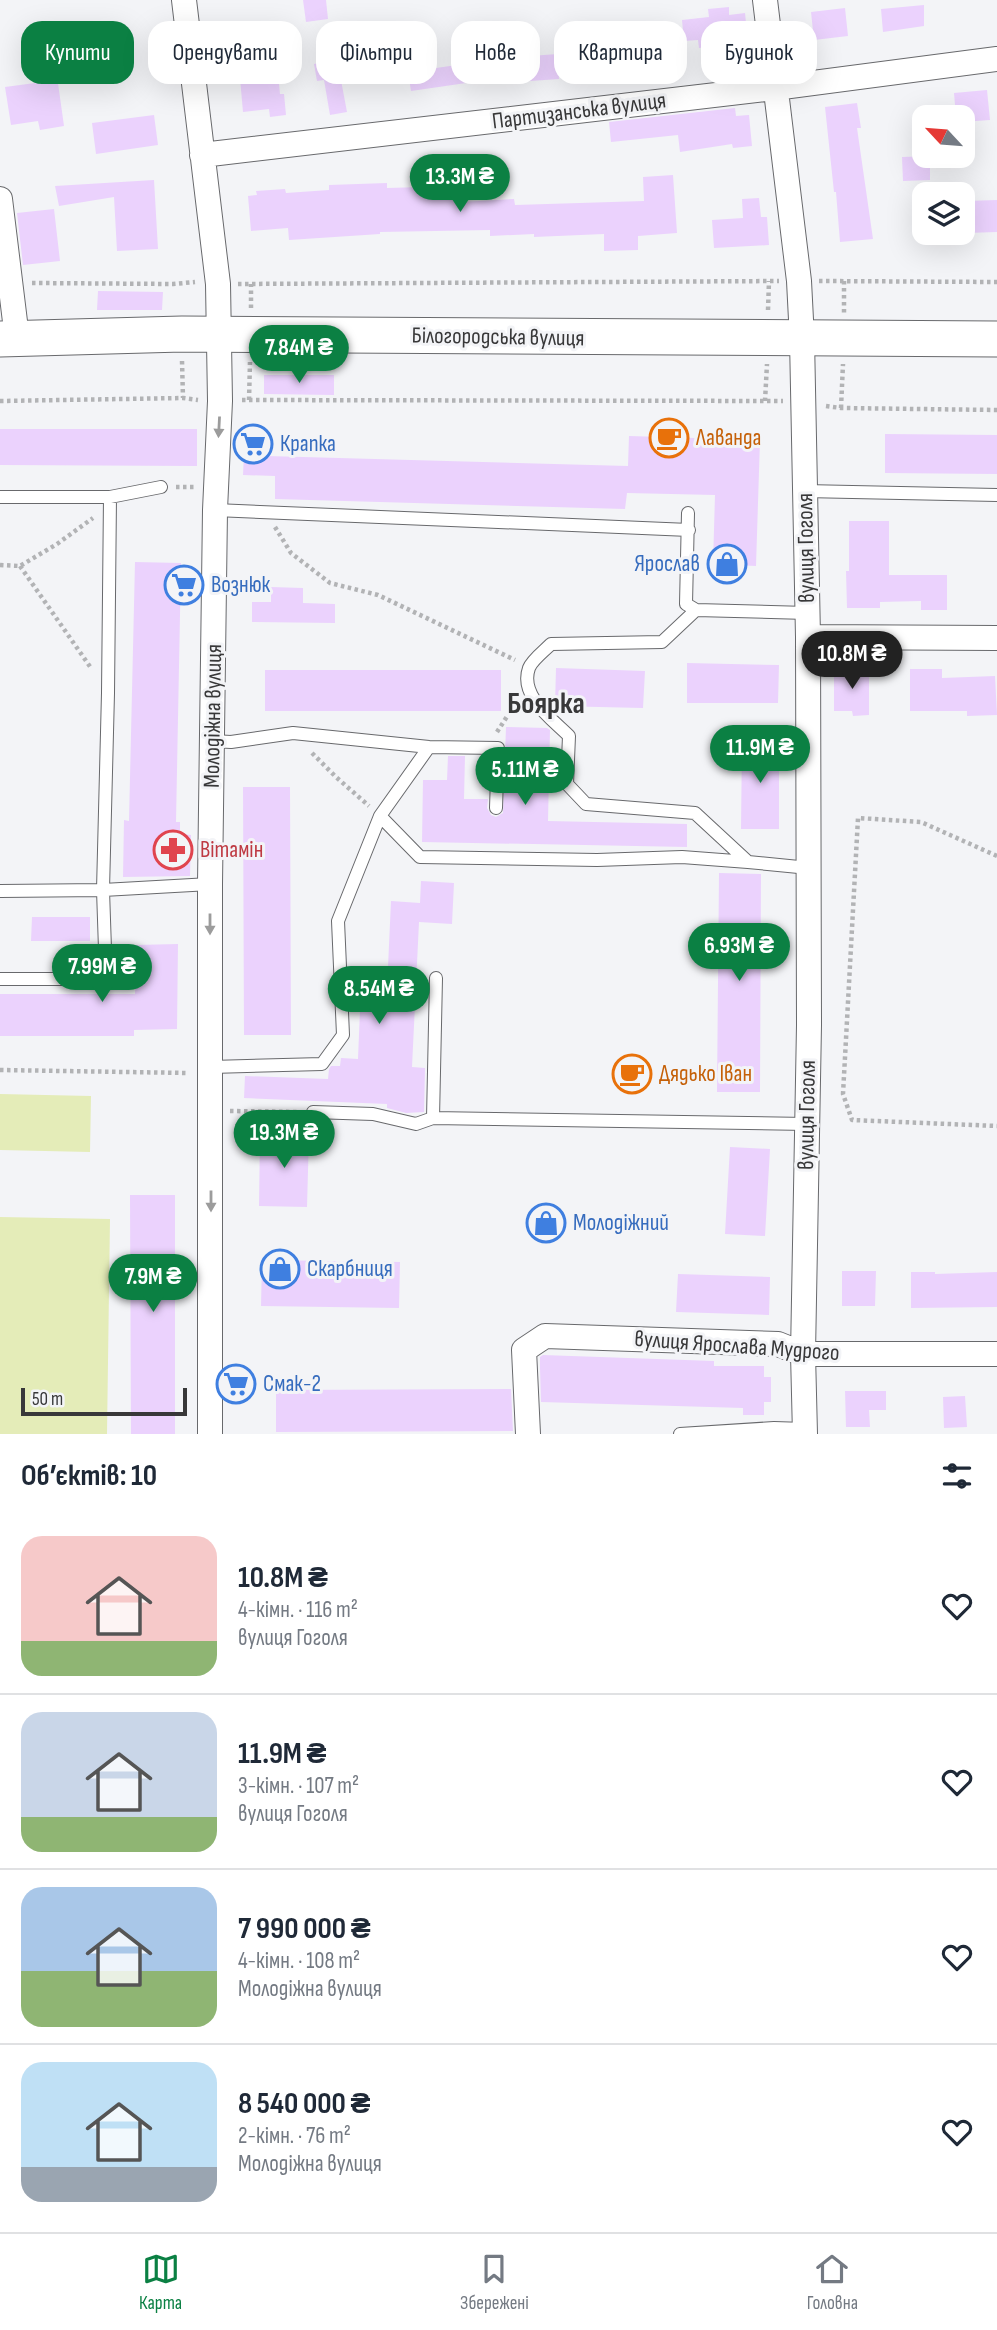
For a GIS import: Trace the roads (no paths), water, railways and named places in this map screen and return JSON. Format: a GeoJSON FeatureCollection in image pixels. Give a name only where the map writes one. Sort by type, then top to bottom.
{"type":"FeatureCollection","features":[{"type":"Feature","properties":{"kind":"street","name":"Молодіжна вулиця"},"geometry":{"type":"LineString","coordinates":[[184,0],[218,284],[220,401],[215,510],[210,884],[202,1070],[210,1434]]}},
{"type":"Feature","properties":{"kind":"street","name":"вулиця Гоголя"},"geometry":{"type":"LineString","coordinates":[[765,0],[799,281],[802,340],[808,625],[807,1124],[803,1354],[805,1431]]}},
{"type":"Feature","properties":{"kind":"street","name":"Партизанська вулиця"},"geometry":{"type":"LineString","coordinates":[[202,155],[775,88],[997,59]]}},
{"type":"Feature","properties":{"kind":"street"},"geometry":{"type":"LineString","coordinates":[[0,199],[11,283],[8,338]]}},
{"type":"Feature","properties":{"kind":"street","name":"Білогородська вулиця"},"geometry":{"type":"LineString","coordinates":[[8,338],[218,334],[997,340]]}},
{"type":"Feature","properties":{"kind":"street"},"geometry":{"type":"LineString","coordinates":[[808,625],[997,638]]}},
{"type":"Feature","properties":{"kind":"street","name":"вулиця Ярослава Мудрого"},"geometry":{"type":"LineString","coordinates":[[528,1434],[524,1350],[545,1336],[778,1344],[803,1354],[997,1354]]}},
{"type":"Feature","properties":{"kind":"lane"},"geometry":{"type":"LineString","coordinates":[[0,497],[109,502],[161,487]]}},
{"type":"Feature","properties":{"kind":"lane"},"geometry":{"type":"LineString","coordinates":[[804,491],[997,495]]}},
{"type":"Feature","properties":{"kind":"lane"},"geometry":{"type":"LineString","coordinates":[[0,979],[106,979],[103,890],[109,502]]}},
{"type":"Feature","properties":{"kind":"lane"},"geometry":{"type":"LineString","coordinates":[[215,510],[689,530]]}},
{"type":"Feature","properties":{"kind":"lane"},"geometry":{"type":"LineString","coordinates":[[688,513],[686,604],[696,610],[808,625]]}},
{"type":"Feature","properties":{"kind":"lane"},"geometry":{"type":"LineString","coordinates":[[696,610],[662,642],[551,644],[529,667],[527,686],[540,707],[569,736],[567,784],[586,804],[695,813],[748,862]]}},
{"type":"Feature","properties":{"kind":"lane"},"geometry":{"type":"LineString","coordinates":[[213,741],[231,742],[293,733],[429,747],[498,748],[496,808]]}},
{"type":"Feature","properties":{"kind":"lane"},"geometry":{"type":"LineString","coordinates":[[202,1070],[322,1064],[343,1035],[338,921],[380,816],[429,747]]}},
{"type":"Feature","properties":{"kind":"lane"},"geometry":{"type":"LineString","coordinates":[[380,816],[420,858],[597,860],[682,857],[808,869]]}},
{"type":"Feature","properties":{"kind":"lane"},"geometry":{"type":"LineString","coordinates":[[0,891],[103,890],[210,884]]}},
{"type":"Feature","properties":{"kind":"lane"},"geometry":{"type":"LineString","coordinates":[[433,1118],[436,978]]}},
{"type":"Feature","properties":{"kind":"lane"},"geometry":{"type":"LineString","coordinates":[[313,1112],[373,1114],[416,1124],[433,1118],[807,1124]]}},
{"type":"Feature","properties":{"kind":"lane"},"geometry":{"type":"LineString","coordinates":[[680,1434],[774,1428],[805,1431]]}},
{"type":"Feature","properties":{"kind":"place","name":"Лаванда"},"geometry":{"type":"Point","coordinates":[669,438]}},
{"type":"Feature","properties":{"kind":"place","name":"Крапка"},"geometry":{"type":"Point","coordinates":[253,444]}},
{"type":"Feature","properties":{"kind":"place","name":"Ярослав"},"geometry":{"type":"Point","coordinates":[727,564]}},
{"type":"Feature","properties":{"kind":"place","name":"Вознюк"},"geometry":{"type":"Point","coordinates":[184,585]}},
{"type":"Feature","properties":{"kind":"place","name":"Вітамін"},"geometry":{"type":"Point","coordinates":[173,850]}},
{"type":"Feature","properties":{"kind":"place","name":"Дядько Іван"},"geometry":{"type":"Point","coordinates":[632,1074]}},
{"type":"Feature","properties":{"kind":"place","name":"Молодіжний"},"geometry":{"type":"Point","coordinates":[546,1223]}},
{"type":"Feature","properties":{"kind":"place","name":"Скарбниця"},"geometry":{"type":"Point","coordinates":[280,1269]}},
{"type":"Feature","properties":{"kind":"place","name":"Смак-2"},"geometry":{"type":"Point","coordinates":[236,1384]}},
{"type":"Feature","properties":{"kind":"district","name":"Боярка"},"geometry":{"type":"Point","coordinates":[546,704]}}]}
